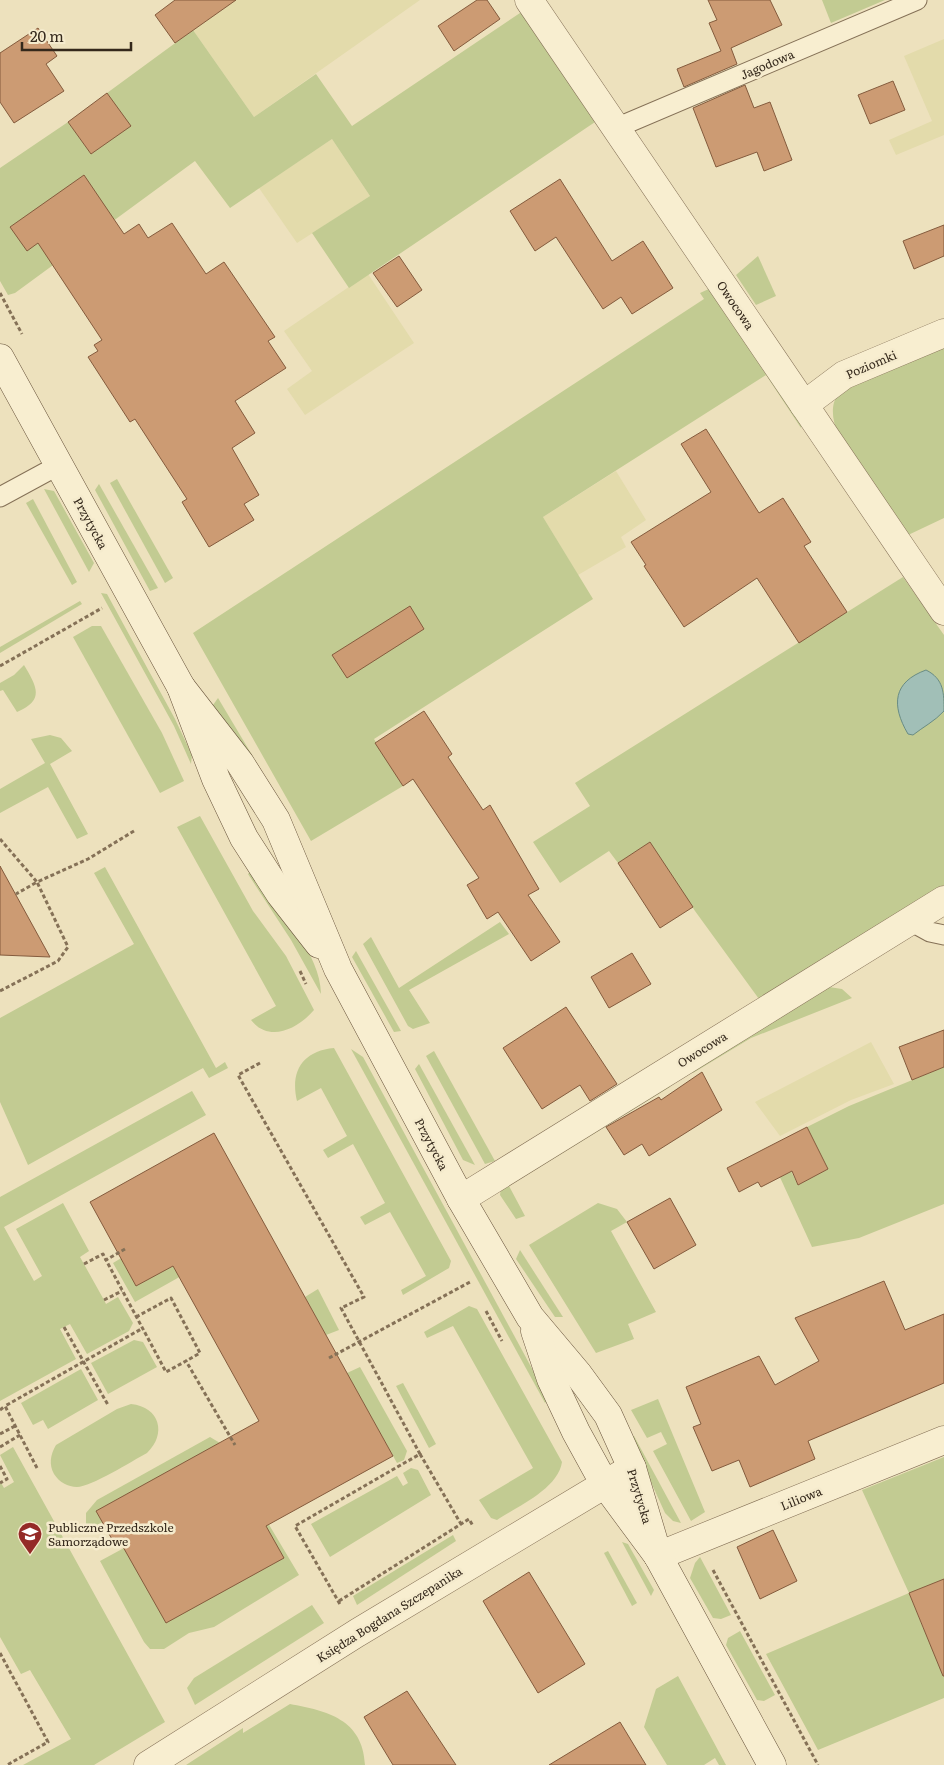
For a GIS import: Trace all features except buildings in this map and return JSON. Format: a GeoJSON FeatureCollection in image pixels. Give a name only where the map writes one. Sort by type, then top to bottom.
{"type":"FeatureCollection","features":[{"type":"Feature","properties":{"kind":"street","name":"Owocowa"},"geometry":{"type":"LineString","coordinates":[[529,0],[944,611]]}},
{"type":"Feature","properties":{"kind":"street","name":"Poziomki"},"geometry":{"type":"LineString","coordinates":[[804,405],[844,375],[944,334]]}},
{"type":"Feature","properties":{"kind":"street","name":"Przytycka"},"geometry":{"type":"LineString","coordinates":[[0,358],[181,687],[216,779],[244,838],[280,894],[338,969]]}},
{"type":"Feature","properties":{"kind":"street","name":"Przytycka"},"geometry":{"type":"LineString","coordinates":[[181,687],[240,763],[276,820],[338,969],[461,1199],[530,1317],[578,1374],[608,1415],[632,1468],[658,1556]]}},
{"type":"Feature","properties":{"kind":"street","name":"Owocowa"},"geometry":{"type":"LineString","coordinates":[[461,1199],[944,900]]}},
{"type":"Feature","properties":{"kind":"street","name":"Przytycka"},"geometry":{"type":"LineString","coordinates":[[530,1317],[556,1388],[576,1432],[604,1483],[658,1556],[772,1765]]}},
{"type":"Feature","properties":{"kind":"street","name":"Liliowa"},"geometry":{"type":"LineString","coordinates":[[658,1556],[944,1440]]}},
{"type":"Feature","properties":{"kind":"street","name":"Księdza Bogdana Szczepanika"},"geometry":{"type":"LineString","coordinates":[[148,1765],[357,1633],[604,1483],[632,1468]]}},
{"type":"Feature","properties":{"kind":"lane","name":"Jagodowa"},"geometry":{"type":"LineString","coordinates":[[616,128],[917,0]]}},
{"type":"Feature","properties":{"kind":"lane"},"geometry":{"type":"LineString","coordinates":[[0,497],[59,465]]}},
{"type":"Feature","properties":{"kind":"lane"},"geometry":{"type":"LineString","coordinates":[[910,921],[930,932],[944,935]]}},
{"type":"Feature","properties":{"kind":"path"},"geometry":{"type":"LineString","coordinates":[[0,666],[102,608]]}},
{"type":"Feature","properties":{"kind":"path"},"geometry":{"type":"LineString","coordinates":[[16,894],[37,882],[88,859],[134,831]]}},
{"type":"Feature","properties":{"kind":"path"},"geometry":{"type":"LineString","coordinates":[[0,839],[37,882],[68,947],[58,962],[0,991]]}},
{"type":"Feature","properties":{"kind":"path"},"geometry":{"type":"LineString","coordinates":[[260,1063],[238,1075],[364,1296],[341,1308],[420,1454],[461,1524]]}},
{"type":"Feature","properties":{"kind":"path"},"geometry":{"type":"LineString","coordinates":[[106,1260],[125,1249]]}},
{"type":"Feature","properties":{"kind":"path"},"geometry":{"type":"LineString","coordinates":[[84,1264],[103,1254],[122,1291],[136,1317],[143,1328],[166,1372],[200,1353],[171,1298],[136,1317]]}},
{"type":"Feature","properties":{"kind":"path"},"geometry":{"type":"LineString","coordinates":[[329,1358],[470,1282]]}},
{"type":"Feature","properties":{"kind":"path"},"geometry":{"type":"LineString","coordinates":[[104,1300],[122,1291]]}},
{"type":"Feature","properties":{"kind":"path"},"geometry":{"type":"LineString","coordinates":[[64,1327],[108,1405]]}},
{"type":"Feature","properties":{"kind":"path"},"geometry":{"type":"LineString","coordinates":[[0,1410],[143,1328]]}},
{"type":"Feature","properties":{"kind":"path"},"geometry":{"type":"LineString","coordinates":[[186,1360],[234,1445]]}},
{"type":"Feature","properties":{"kind":"path"},"geometry":{"type":"LineString","coordinates":[[6,1406],[37,1468]]}},
{"type":"Feature","properties":{"kind":"path"},"geometry":{"type":"LineString","coordinates":[[0,1434],[15,1426]]}},
{"type":"Feature","properties":{"kind":"path"},"geometry":{"type":"LineString","coordinates":[[0,1447],[20,1436]]}},
{"type":"Feature","properties":{"kind":"path"},"geometry":{"type":"LineString","coordinates":[[344,1610],[295,1526],[420,1454]]}},
{"type":"Feature","properties":{"kind":"path"},"geometry":{"type":"LineString","coordinates":[[0,1466],[7,1479],[0,1483]]}},
{"type":"Feature","properties":{"kind":"path"},"geometry":{"type":"LineString","coordinates":[[339,1601],[469,1519],[474,1527]]}},
{"type":"Feature","properties":{"kind":"path"},"geometry":{"type":"LineString","coordinates":[[0,1652],[48,1742],[8,1765]]}},
{"type":"Feature","properties":{"kind":"shaded area"},"geometry":{"type":"Polygon","coordinates":[[[236,0],[420,0],[254,117],[193,30],[236,0]]]}},
{"type":"Feature","properties":{"kind":"shaded area"},"geometry":{"type":"Polygon","coordinates":[[[944,39],[944,135],[896,155],[889,140],[932,121],[904,56],[944,39]]]}},
{"type":"Feature","properties":{"kind":"shaded area"},"geometry":{"type":"Polygon","coordinates":[[[332,139],[370,196],[297,243],[259,188],[332,139]]]}},
{"type":"Feature","properties":{"kind":"shaded area"},"geometry":{"type":"Polygon","coordinates":[[[368,274],[414,343],[305,415],[287,389],[312,371],[284,331],[368,274]]]}},
{"type":"Feature","properties":{"kind":"shaded area"},"geometry":{"type":"Polygon","coordinates":[[[616,471],[646,520],[621,537],[626,547],[578,575],[543,517],[616,471]]]}},
{"type":"Feature","properties":{"kind":"shaded area"},"geometry":{"type":"Polygon","coordinates":[[[871,1042],[894,1084],[851,1100],[780,1136],[755,1102],[871,1042]]]}},
{"type":"Feature","properties":{"kind":"green space"},"geometry":{"type":"Polygon","coordinates":[[[822,0],[885,0],[831,23],[822,0]]]}},
{"type":"Feature","properties":{"kind":"green space"},"geometry":{"type":"Polygon","coordinates":[[[523,11],[598,120],[349,288],[312,233],[370,196],[332,139],[230,208],[195,161],[15,293],[8,295],[0,281],[0,168],[68,122],[91,154],[130,126],[107,93],[193,30],[254,117],[316,74],[352,126],[523,11]]]}},
{"type":"Feature","properties":{"kind":"green space"},"geometry":{"type":"Polygon","coordinates":[[[758,256],[776,296],[756,305],[736,275],[758,256]]]}},
{"type":"Feature","properties":{"kind":"green space"},"geometry":{"type":"Polygon","coordinates":[[[713,287],[803,422],[801,428],[766,375],[543,517],[593,599],[374,739],[403,786],[311,841],[193,633],[704,299],[700,293],[713,287]]]}},
{"type":"Feature","properties":{"kind":"green space"},"geometry":{"type":"Polygon","coordinates":[[[937,348],[944,348],[944,518],[906,536],[838,433],[833,418],[833,407],[836,397],[845,388],[937,348]]]}},
{"type":"Feature","properties":{"kind":"green space"},"geometry":{"type":"Polygon","coordinates":[[[117,479],[173,578],[165,583],[110,483],[117,479]]]}},
{"type":"Feature","properties":{"kind":"green space"},"geometry":{"type":"Polygon","coordinates":[[[99,484],[158,588],[150,591],[95,490],[99,484]]]}},
{"type":"Feature","properties":{"kind":"green space"},"geometry":{"type":"Polygon","coordinates":[[[44,489],[54,491],[94,563],[89,572],[44,489]]]}},
{"type":"Feature","properties":{"kind":"green space"},"geometry":{"type":"Polygon","coordinates":[[[33,499],[77,582],[72,585],[26,503],[33,499]]]}},
{"type":"Feature","properties":{"kind":"green space"},"geometry":{"type":"Polygon","coordinates":[[[903,577],[944,635],[944,885],[759,999],[695,911],[650,842],[618,863],[609,851],[560,883],[533,842],[590,806],[575,783],[903,577]]]}},
{"type":"Feature","properties":{"kind":"green space"},"geometry":{"type":"Polygon","coordinates":[[[101,593],[107,594],[175,719],[192,755],[191,764],[174,726],[101,593]]]}},
{"type":"Feature","properties":{"kind":"green space"},"geometry":{"type":"Polygon","coordinates":[[[80,601],[82,604],[0,653],[0,647],[80,601]]]}},
{"type":"Feature","properties":{"kind":"green space"},"geometry":{"type":"Polygon","coordinates":[[[92,626],[101,626],[162,733],[184,781],[160,793],[73,637],[92,626]]]}},
{"type":"Feature","properties":{"kind":"green space"},"geometry":{"type":"Polygon","coordinates":[[[24,665],[35,686],[36,692],[32,703],[17,712],[3,690],[0,691],[0,683],[14,675],[24,665]]]}},
{"type":"Feature","properties":{"kind":"green space"},"geometry":{"type":"Polygon","coordinates":[[[218,698],[268,782],[250,763],[213,705],[218,698]]]}},
{"type":"Feature","properties":{"kind":"green space"},"geometry":{"type":"Polygon","coordinates":[[[50,735],[61,738],[72,751],[50,764],[88,834],[77,839],[48,787],[0,813],[0,789],[45,763],[31,739],[50,735]]]}},
{"type":"Feature","properties":{"kind":"green space"},"geometry":{"type":"Polygon","coordinates":[[[200,816],[253,911],[286,956],[314,1010],[292,1028],[275,1032],[266,1031],[258,1027],[251,1020],[276,1006],[177,827],[200,816]]]}},
{"type":"Feature","properties":{"kind":"green space"},"geometry":{"type":"Polygon","coordinates":[[[105,867],[216,1068],[225,1062],[228,1068],[209,1078],[203,1068],[28,1165],[0,1102],[0,1018],[134,944],[94,873],[105,867]]]}},
{"type":"Feature","properties":{"kind":"green space"},"geometry":{"type":"Polygon","coordinates":[[[251,871],[295,929],[305,946],[319,978],[321,994],[291,940],[248,874],[251,871]]]}},
{"type":"Feature","properties":{"kind":"green space"},"geometry":{"type":"Polygon","coordinates":[[[500,922],[509,934],[409,990],[430,1023],[413,1029],[408,1026],[363,944],[371,937],[399,988],[500,922]]]}},
{"type":"Feature","properties":{"kind":"green space"},"geometry":{"type":"Polygon","coordinates":[[[356,951],[401,1031],[394,1032],[352,957],[356,951]]]}},
{"type":"Feature","properties":{"kind":"green space"},"geometry":{"type":"Polygon","coordinates":[[[829,987],[842,989],[852,998],[751,1038],[693,1073],[693,1068],[829,987]]]}},
{"type":"Feature","properties":{"kind":"green space"},"geometry":{"type":"Polygon","coordinates":[[[334,1048],[451,1261],[449,1268],[403,1295],[401,1290],[426,1276],[390,1212],[365,1225],[360,1217],[385,1203],[353,1144],[328,1158],[323,1150],[347,1136],[321,1088],[297,1101],[295,1081],[301,1065],[306,1058],[314,1053],[334,1048]]]}},
{"type":"Feature","properties":{"kind":"green space"},"geometry":{"type":"Polygon","coordinates":[[[351,1049],[363,1057],[536,1376],[547,1401],[545,1403],[351,1049]]]}},
{"type":"Feature","properties":{"kind":"green space"},"geometry":{"type":"Polygon","coordinates":[[[434,1051],[495,1161],[485,1164],[426,1056],[434,1051]]]}},
{"type":"Feature","properties":{"kind":"green space"},"geometry":{"type":"Polygon","coordinates":[[[419,1064],[475,1165],[463,1160],[415,1069],[419,1064]]]}},
{"type":"Feature","properties":{"kind":"green space"},"geometry":{"type":"Polygon","coordinates":[[[944,1067],[944,1204],[859,1238],[812,1247],[778,1173],[789,1167],[798,1185],[828,1169],[807,1127],[849,1106],[944,1067]]]}},
{"type":"Feature","properties":{"kind":"green space"},"geometry":{"type":"Polygon","coordinates":[[[667,1081],[670,1087],[509,1186],[525,1216],[516,1219],[500,1195],[501,1188],[667,1081]]]}},
{"type":"Feature","properties":{"kind":"green space"},"geometry":{"type":"Polygon","coordinates":[[[192,1091],[206,1115],[4,1227],[34,1281],[42,1276],[16,1229],[63,1203],[89,1251],[80,1257],[106,1304],[118,1297],[133,1323],[129,1331],[87,1354],[70,1324],[60,1329],[76,1359],[0,1401],[0,1197],[192,1091]]]}},
{"type":"Feature","properties":{"kind":"green space"},"geometry":{"type":"Polygon","coordinates":[[[598,1203],[617,1209],[627,1222],[611,1231],[656,1312],[628,1324],[634,1339],[596,1353],[529,1245],[598,1203]]]}},
{"type":"Feature","properties":{"kind":"green space"},"geometry":{"type":"Polygon","coordinates":[[[520,1250],[563,1317],[555,1317],[516,1259],[520,1250]]]}},
{"type":"Feature","properties":{"kind":"green space"},"geometry":{"type":"Polygon","coordinates":[[[128,1254],[123,1263],[136,1286],[176,1261],[183,1275],[135,1302],[113,1263],[128,1254]]]}},
{"type":"Feature","properties":{"kind":"green space"},"geometry":{"type":"Polygon","coordinates":[[[318,1289],[339,1330],[326,1335],[305,1297],[318,1289]]]}},
{"type":"Feature","properties":{"kind":"green space"},"geometry":{"type":"Polygon","coordinates":[[[469,1306],[477,1309],[562,1462],[559,1472],[545,1489],[497,1520],[491,1518],[479,1500],[533,1468],[453,1326],[427,1338],[424,1332],[469,1306]]]}},
{"type":"Feature","properties":{"kind":"green space"},"geometry":{"type":"Polygon","coordinates":[[[134,1340],[143,1342],[157,1367],[108,1394],[91,1363],[134,1340]]]}},
{"type":"Feature","properties":{"kind":"green space"},"geometry":{"type":"Polygon","coordinates":[[[360,1367],[407,1451],[404,1460],[397,1463],[347,1373],[360,1367]]]}},
{"type":"Feature","properties":{"kind":"green space"},"geometry":{"type":"Polygon","coordinates":[[[81,1369],[98,1400],[48,1429],[43,1420],[33,1425],[21,1403],[81,1369]]]}},
{"type":"Feature","properties":{"kind":"green space"},"geometry":{"type":"Polygon","coordinates":[[[403,1383],[436,1444],[429,1448],[396,1386],[403,1383]]]}},
{"type":"Feature","properties":{"kind":"green space"},"geometry":{"type":"Polygon","coordinates":[[[658,1399],[705,1512],[691,1521],[653,1451],[667,1444],[661,1432],[647,1438],[631,1410],[658,1399]]]}},
{"type":"Feature","properties":{"kind":"green space"},"geometry":{"type":"Polygon","coordinates":[[[131,1404],[149,1410],[157,1422],[157,1438],[147,1453],[83,1486],[70,1486],[58,1479],[52,1471],[51,1464],[52,1452],[56,1445],[117,1409],[131,1404]]]}},
{"type":"Feature","properties":{"kind":"green space"},"geometry":{"type":"Polygon","coordinates":[[[634,1436],[681,1523],[673,1521],[665,1513],[631,1438],[634,1436]]]}},
{"type":"Feature","properties":{"kind":"green space"},"geometry":{"type":"Polygon","coordinates":[[[210,1437],[220,1443],[103,1522],[86,1531],[86,1513],[97,1500],[210,1437]]]}},
{"type":"Feature","properties":{"kind":"green space","name":"Publiczne Przedszkole Samorządowe"},"geometry":{"type":"Polygon","coordinates":[[[13,1447],[165,1722],[94,1765],[23,1765],[71,1739],[30,1670],[21,1674],[0,1637],[0,1481],[4,1488],[14,1482],[0,1455],[13,1447]]]}},
{"type":"Feature","properties":{"kind":"green space"},"geometry":{"type":"Polygon","coordinates":[[[944,1457],[944,1579],[909,1593],[862,1490],[944,1457]]]}},
{"type":"Feature","properties":{"kind":"green space"},"geometry":{"type":"Polygon","coordinates":[[[411,1468],[418,1470],[431,1495],[330,1557],[311,1524],[397,1476],[403,1486],[408,1483],[403,1473],[411,1468]]]}},
{"type":"Feature","properties":{"kind":"green space"},"geometry":{"type":"Polygon","coordinates":[[[265,1518],[299,1575],[214,1627],[189,1633],[164,1649],[150,1649],[144,1642],[100,1561],[124,1548],[283,1558],[262,1519],[265,1518]]]}},
{"type":"Feature","properties":{"kind":"green space"},"geometry":{"type":"Polygon","coordinates":[[[453,1535],[456,1541],[357,1605],[353,1596],[453,1535]]]}},
{"type":"Feature","properties":{"kind":"green space"},"geometry":{"type":"Polygon","coordinates":[[[622,1542],[628,1544],[654,1590],[651,1596],[622,1542]]]}},
{"type":"Feature","properties":{"kind":"green space"},"geometry":{"type":"Polygon","coordinates":[[[608,1551],[637,1603],[632,1606],[604,1553],[608,1551]]]}},
{"type":"Feature","properties":{"kind":"green space"},"geometry":{"type":"Polygon","coordinates":[[[700,1557],[731,1615],[721,1619],[713,1618],[690,1578],[695,1563],[700,1557]]]}},
{"type":"Feature","properties":{"kind":"green space"},"geometry":{"type":"Polygon","coordinates":[[[909,1593],[923,1628],[944,1620],[944,1698],[818,1750],[766,1654],[909,1593]]]}},
{"type":"Feature","properties":{"kind":"green space"},"geometry":{"type":"Polygon","coordinates":[[[312,1605],[324,1623],[195,1705],[187,1688],[194,1678],[312,1605]]]}},
{"type":"Feature","properties":{"kind":"green space"},"geometry":{"type":"Polygon","coordinates":[[[740,1631],[775,1695],[764,1701],[757,1700],[726,1645],[728,1638],[740,1631]]]}},
{"type":"Feature","properties":{"kind":"green space"},"geometry":{"type":"Polygon","coordinates":[[[678,1676],[726,1765],[719,1765],[715,1758],[704,1765],[667,1765],[644,1727],[656,1689],[678,1676]]]}},
{"type":"Feature","properties":{"kind":"green space"},"geometry":{"type":"Polygon","coordinates":[[[290,1704],[329,1714],[350,1727],[358,1737],[363,1749],[365,1765],[186,1765],[243,1728],[243,1733],[290,1704]]]}},
{"type":"Feature","properties":{"kind":"water"},"geometry":{"type":"Polygon","coordinates":[[[926,670],[940,682],[943,692],[944,711],[913,735],[908,734],[899,713],[898,696],[901,688],[907,681],[926,670]]]}},
{"type":"Feature","properties":{"kind":"place","name":"Publiczne Przedszkole Samorządowe"},"geometry":{"type":"Point","coordinates":[30,1555]}}]}
